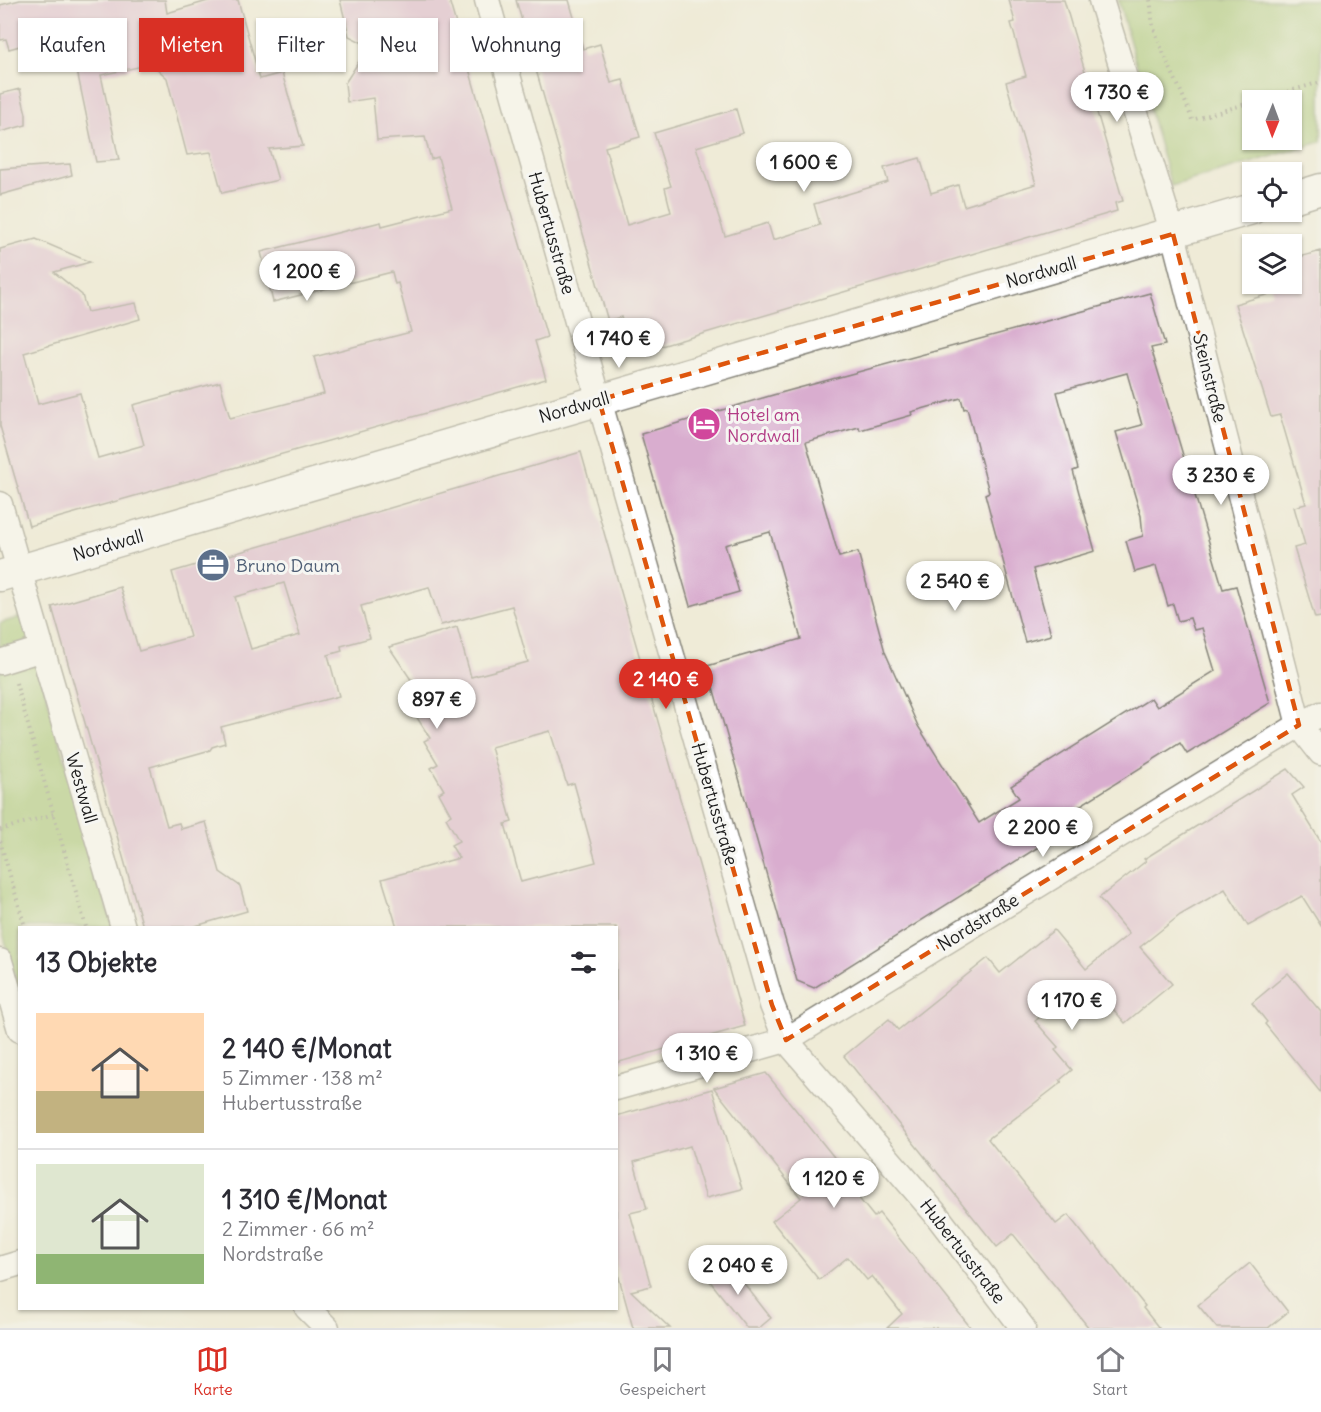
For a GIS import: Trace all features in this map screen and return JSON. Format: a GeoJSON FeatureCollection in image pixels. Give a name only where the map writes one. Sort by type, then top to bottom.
{"type":"FeatureCollection","features":[{"type":"Feature","properties":{"kind":"street","name":"Hubertusstraße"},"geometry":{"type":"LineString","coordinates":[[487,0],[772,1005],[786,1040],[935,1213],[1023,1328]]}},
{"type":"Feature","properties":{"kind":"street","name":"Steinstraße"},"geometry":{"type":"LineString","coordinates":[[1101,0],[1173,234],[1299,725],[1321,753]]}},
{"type":"Feature","properties":{"kind":"street"},"geometry":{"type":"LineString","coordinates":[[1302,195],[1321,189]]}},
{"type":"Feature","properties":{"kind":"street","name":"Nordwall"},"geometry":{"type":"LineString","coordinates":[[10,574],[1242,212]]}},
{"type":"Feature","properties":{"kind":"street","name":"Westwall"},"geometry":{"type":"LineString","coordinates":[[0,504],[10,574],[42,649],[123,926]]}},
{"type":"Feature","properties":{"kind":"street"},"geometry":{"type":"LineString","coordinates":[[5,660],[42,649]]}},
{"type":"Feature","properties":{"kind":"street","name":"Nordstraße"},"geometry":{"type":"LineString","coordinates":[[618,1088],[786,1040],[1299,725],[1321,714]]}},
{"type":"Feature","properties":{"kind":"street"},"geometry":{"type":"LineString","coordinates":[[0,961],[18,1023]]}},
{"type":"Feature","properties":{"kind":"street"},"geometry":{"type":"LineString","coordinates":[[0,1269],[18,1264]]}},
{"type":"Feature","properties":{"kind":"street"},"geometry":{"type":"LineString","coordinates":[[309,1310],[327,1328]]}},
{"type":"Feature","properties":{"kind":"path"},"geometry":{"type":"LineString","coordinates":[[1150,0],[1154,27],[1174,79],[1184,94],[1192,120],[1242,105]]}},
{"type":"Feature","properties":{"kind":"path"},"geometry":{"type":"LineString","coordinates":[[1293,90],[1321,82]]}},
{"type":"Feature","properties":{"kind":"path"},"geometry":{"type":"LineString","coordinates":[[5,660],[54,814],[86,926]]}},
{"type":"Feature","properties":{"kind":"path"},"geometry":{"type":"LineString","coordinates":[[0,830],[54,814]]}},
{"type":"Feature","properties":{"kind":"path"},"geometry":{"type":"LineString","coordinates":[[0,841],[25,926]]}},
{"type":"Feature","properties":{"kind":"highlighted area"},"geometry":{"type":"Polygon","coordinates":[[[1173,234],[1299,725],[786,1040],[772,1005],[599,400],[1173,234]]]}},
{"type":"Feature","properties":{"kind":"green space"},"geometry":{"type":"Polygon","coordinates":[[[1118,0],[1321,0],[1321,142],[1302,148],[1302,90],[1242,90],[1242,150],[1294,150],[1253,162],[1242,162],[1242,165],[1171,186],[1118,0]]]}},
{"type":"Feature","properties":{"kind":"green space"},"geometry":{"type":"Polygon","coordinates":[[[24,616],[113,926],[18,926],[18,987],[0,923],[0,623],[24,616]]]}},
{"type":"Feature","properties":{"kind":"building"},"geometry":{"type":"Polygon","coordinates":[[[20,0],[165,0],[167,13],[211,0],[238,0],[243,18],[139,18],[139,67],[127,69],[127,18],[18,18],[18,46],[9,49],[6,39],[0,40],[0,5],[20,0]]]}},
{"type":"Feature","properties":{"kind":"building"},"geometry":{"type":"Polygon","coordinates":[[[340,0],[449,0],[454,18],[450,18],[450,72],[470,72],[547,337],[535,341],[546,379],[29,526],[0,426],[0,249],[36,239],[90,262],[54,272],[82,295],[87,312],[136,303],[140,319],[24,353],[38,404],[80,393],[98,458],[144,445],[133,405],[220,382],[230,418],[324,394],[314,357],[411,332],[398,283],[395,284],[392,272],[273,302],[261,252],[381,222],[382,226],[452,208],[438,157],[431,159],[425,137],[377,140],[373,98],[347,102],[345,83],[358,63],[358,72],[438,72],[438,18],[358,18],[358,40],[349,36],[340,0]]]}},
{"type":"Feature","properties":{"kind":"building"},"geometry":{"type":"Polygon","coordinates":[[[516,0],[569,0],[574,18],[521,18],[516,0]]]}},
{"type":"Feature","properties":{"kind":"building"},"geometry":{"type":"Polygon","coordinates":[[[1009,0],[1064,0],[1123,201],[1115,203],[1117,211],[631,355],[621,317],[608,321],[537,72],[583,72],[583,49],[600,44],[611,83],[623,80],[640,137],[605,147],[627,225],[671,212],[665,188],[671,186],[654,133],[736,109],[743,133],[696,147],[725,236],[768,223],[773,240],[820,225],[814,204],[888,182],[884,168],[920,158],[931,193],[958,185],[964,206],[1036,184],[1006,82],[1026,76],[1011,23],[1015,22],[1009,0]]]}},
{"type":"Feature","properties":{"kind":"building"},"geometry":{"type":"Polygon","coordinates":[[[244,22],[256,72],[260,79],[282,73],[303,146],[269,149],[278,180],[222,193],[211,152],[187,155],[167,78],[161,72],[244,72],[244,22]]]}},
{"type":"Feature","properties":{"kind":"building"},"geometry":{"type":"Polygon","coordinates":[[[77,72],[115,72],[101,75],[119,160],[96,162],[77,72]]]}},
{"type":"Feature","properties":{"kind":"building"},"geometry":{"type":"Polygon","coordinates":[[[20,89],[26,114],[26,125],[0,132],[0,94],[20,89]]]}},
{"type":"Feature","properties":{"kind":"building"},"geometry":{"type":"Polygon","coordinates":[[[70,164],[72,175],[0,195],[0,169],[70,164]]]}},
{"type":"Feature","properties":{"kind":"building"},"geometry":{"type":"Polygon","coordinates":[[[1321,251],[1321,617],[1315,618],[1294,548],[1305,545],[1294,507],[1306,504],[1280,415],[1271,417],[1235,304],[1270,294],[1302,294],[1302,256],[1321,251]]]}},
{"type":"Feature","properties":{"kind":"building"},"geometry":{"type":"Polygon","coordinates":[[[1150,293],[1165,345],[1151,348],[1223,589],[1236,586],[1270,703],[1187,754],[1180,743],[1041,830],[1048,841],[814,988],[797,981],[707,666],[801,639],[770,532],[725,545],[739,592],[690,606],[641,434],[773,395],[1150,293]],[[1127,373],[1057,392],[1078,469],[1073,471],[1095,551],[1033,569],[1051,635],[1025,642],[985,494],[989,492],[967,408],[964,409],[961,398],[860,430],[859,427],[806,442],[839,557],[858,552],[885,652],[918,726],[979,823],[1019,798],[1011,786],[1151,698],[1157,707],[1215,671],[1202,628],[1194,630],[1190,618],[1178,621],[1173,604],[1168,606],[1156,566],[1135,572],[1126,541],[1143,536],[1141,516],[1116,432],[1142,425],[1127,373]]]}},
{"type":"Feature","properties":{"kind":"building"},"geometry":{"type":"Polygon","coordinates":[[[581,452],[745,1026],[618,1062],[618,926],[397,926],[382,879],[459,858],[451,845],[459,841],[446,818],[451,815],[439,793],[444,790],[431,768],[438,764],[424,741],[430,738],[416,716],[422,713],[409,691],[416,687],[389,647],[457,627],[471,677],[528,662],[512,606],[441,625],[429,587],[361,606],[370,638],[341,646],[342,651],[328,655],[339,696],[221,727],[225,743],[212,747],[210,750],[150,767],[167,826],[179,823],[181,829],[206,822],[220,872],[240,886],[247,911],[195,926],[143,926],[52,607],[120,587],[139,651],[190,637],[172,572],[581,452]],[[284,583],[235,597],[251,649],[300,635],[284,583]],[[550,731],[491,747],[512,822],[505,824],[521,882],[596,862],[574,783],[567,785],[550,731]]]}},
{"type":"Feature","properties":{"kind":"building"},"geometry":{"type":"Polygon","coordinates":[[[1288,769],[1304,787],[1292,795],[1321,842],[1321,926],[1302,896],[1248,926],[1225,889],[1180,915],[1140,947],[1172,984],[1125,1023],[1091,983],[1077,994],[1074,990],[1035,1021],[1058,1047],[1055,1050],[1072,1070],[1060,1080],[1062,1082],[988,1139],[1056,1224],[1068,1215],[1093,1246],[1095,1244],[1145,1306],[1143,1308],[1159,1328],[1089,1328],[1013,1234],[997,1247],[844,1056],[889,1019],[898,1030],[988,958],[1000,973],[1054,930],[1086,969],[1129,934],[1099,898],[1146,861],[1144,859],[1288,769]]]}},
{"type":"Feature","properties":{"kind":"building"},"geometry":{"type":"Polygon","coordinates":[[[1288,973],[1321,1012],[1321,1093],[1265,1024],[1267,1022],[1252,1003],[1288,973]]]}},
{"type":"Feature","properties":{"kind":"building"},"geometry":{"type":"Polygon","coordinates":[[[766,1073],[850,1177],[845,1181],[874,1217],[879,1213],[971,1328],[887,1328],[902,1314],[872,1276],[867,1280],[848,1257],[819,1280],[772,1221],[801,1198],[714,1088],[766,1073]]]}},
{"type":"Feature","properties":{"kind":"building"},"geometry":{"type":"Polygon","coordinates":[[[712,1089],[742,1189],[706,1198],[690,1146],[634,1162],[647,1209],[630,1213],[651,1286],[631,1291],[670,1328],[633,1328],[618,1274],[618,1115],[712,1089]]]}},
{"type":"Feature","properties":{"kind":"building"},"geometry":{"type":"Polygon","coordinates":[[[725,1259],[771,1318],[759,1328],[747,1328],[705,1275],[725,1259]]]}},
{"type":"Feature","properties":{"kind":"building"},"geometry":{"type":"Polygon","coordinates":[[[1250,1263],[1288,1312],[1268,1328],[1217,1328],[1198,1305],[1250,1263]]]}},
{"type":"Feature","properties":{"kind":"place","name":"Hotel am Nordwall"},"geometry":{"type":"Point","coordinates":[704,424]}},
{"type":"Feature","properties":{"kind":"place","name":"Bruno Daum"},"geometry":{"type":"Point","coordinates":[213,565]}}]}
